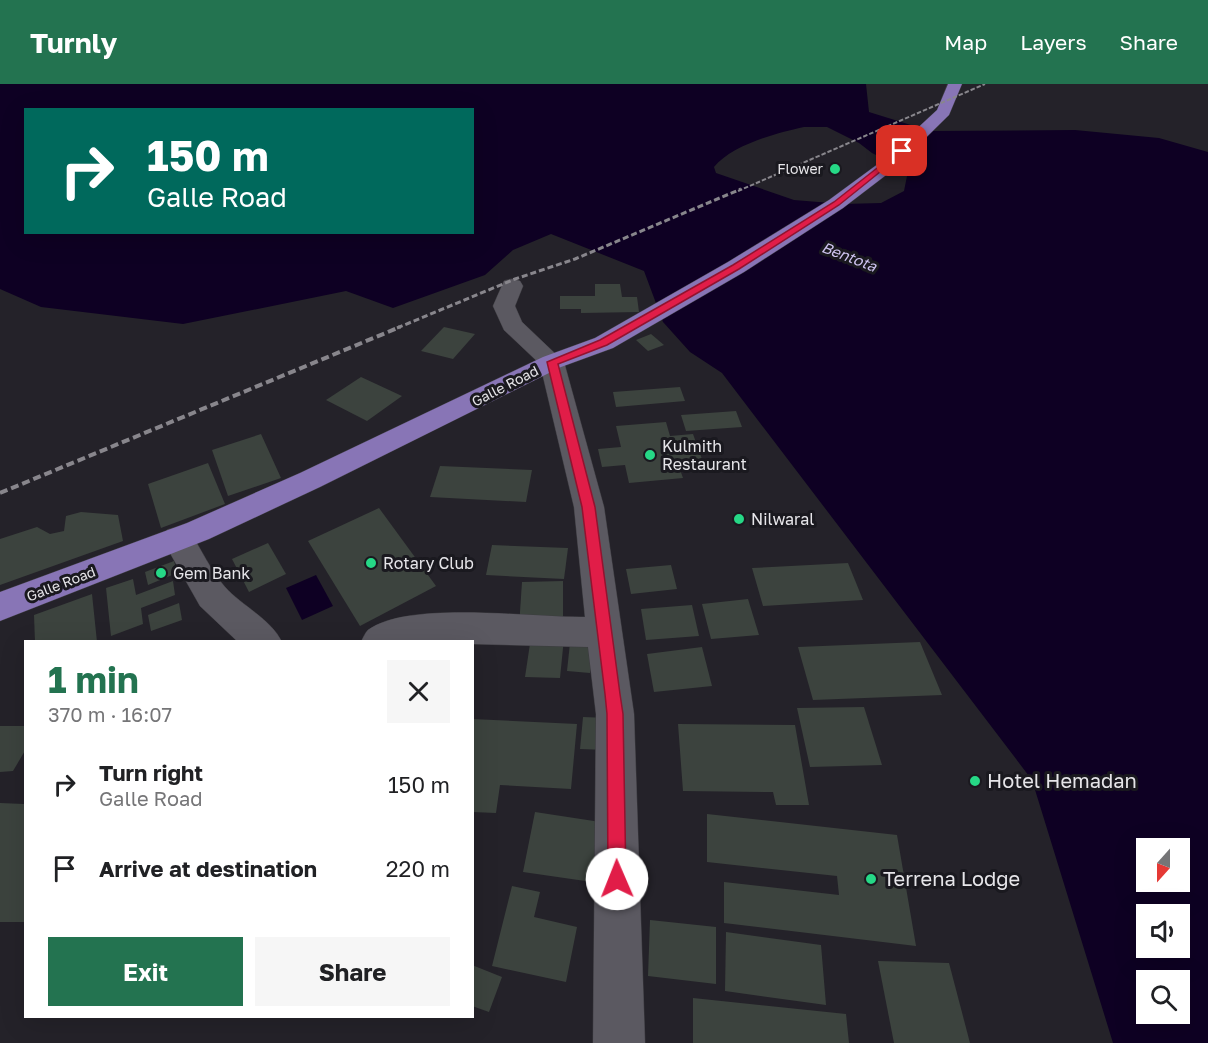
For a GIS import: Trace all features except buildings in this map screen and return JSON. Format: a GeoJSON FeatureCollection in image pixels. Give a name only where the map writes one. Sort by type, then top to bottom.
{"type":"FeatureCollection","features":[{"type":"Feature","properties":{"kind":"highway","name":"Galle Road"},"geometry":{"type":"LineString","coordinates":[[0,608],[178,539],[273,498],[552,362],[604,343],[736,267],[836,204],[888,165],[945,112],[955,84]]}},
{"type":"Feature","properties":{"kind":"street"},"geometry":{"type":"LineString","coordinates":[[512,286],[504,306],[512,325],[552,362],[589,507],[615,714],[619,1043]]}},
{"type":"Feature","properties":{"kind":"street"},"geometry":{"type":"LineString","coordinates":[[178,539],[212,596],[261,640]]}},
{"type":"Feature","properties":{"kind":"street"},"geometry":{"type":"LineString","coordinates":[[383,640],[400,632],[431,627],[555,633],[605,632]]}},
{"type":"Feature","properties":{"kind":"water","name":"Bentota"},"geometry":{"type":"Polygon","coordinates":[[[0,84],[866,84],[869,112],[930,131],[1075,130],[1159,138],[1208,152],[1208,1043],[1113,1043],[1032,780],[722,373],[690,352],[663,322],[644,271],[551,234],[513,250],[485,275],[393,308],[346,291],[183,324],[41,307],[0,289],[0,84]],[[804,127],[755,141],[722,159],[714,167],[716,173],[794,200],[843,204],[881,203],[904,191],[908,171],[827,127],[804,127]]]}},
{"type":"Feature","properties":{"kind":"water"},"geometry":{"type":"Polygon","coordinates":[[[316,575],[333,606],[302,620],[286,588],[316,575]]]}},
{"type":"Feature","properties":{"kind":"railway"},"geometry":{"type":"LineString","coordinates":[[738,191],[985,84]]}},
{"type":"Feature","properties":{"kind":"railway"},"geometry":{"type":"LineString","coordinates":[[397,328],[515,279],[575,259],[741,189]]}},
{"type":"Feature","properties":{"kind":"railway"},"geometry":{"type":"LineString","coordinates":[[0,493],[400,327]]}},
{"type":"Feature","properties":{"kind":"place","name":"Flower"},"geometry":{"type":"Point","coordinates":[835,169]}},
{"type":"Feature","properties":{"kind":"place","name":"Kulmith Restaurant"},"geometry":{"type":"Point","coordinates":[650,455]}},
{"type":"Feature","properties":{"kind":"place","name":"Nilwaral"},"geometry":{"type":"Point","coordinates":[739,519]}},
{"type":"Feature","properties":{"kind":"place","name":"Rotary Club"},"geometry":{"type":"Point","coordinates":[371,563]}},
{"type":"Feature","properties":{"kind":"place","name":"Gem Bank"},"geometry":{"type":"Point","coordinates":[161,573]}},
{"type":"Feature","properties":{"kind":"place","name":"Hotel Hemadan"},"geometry":{"type":"Point","coordinates":[975,781]}},
{"type":"Feature","properties":{"kind":"place","name":"Terrena Lodge"},"geometry":{"type":"Point","coordinates":[871,879]}},
{"type":"Feature","properties":{"kind":"route"},"geometry":{"type":"LineString","coordinates":[[617,879],[615,714],[589,507],[552,362],[604,343],[736,267],[836,204],[888,165],[902,151]]}}]}
